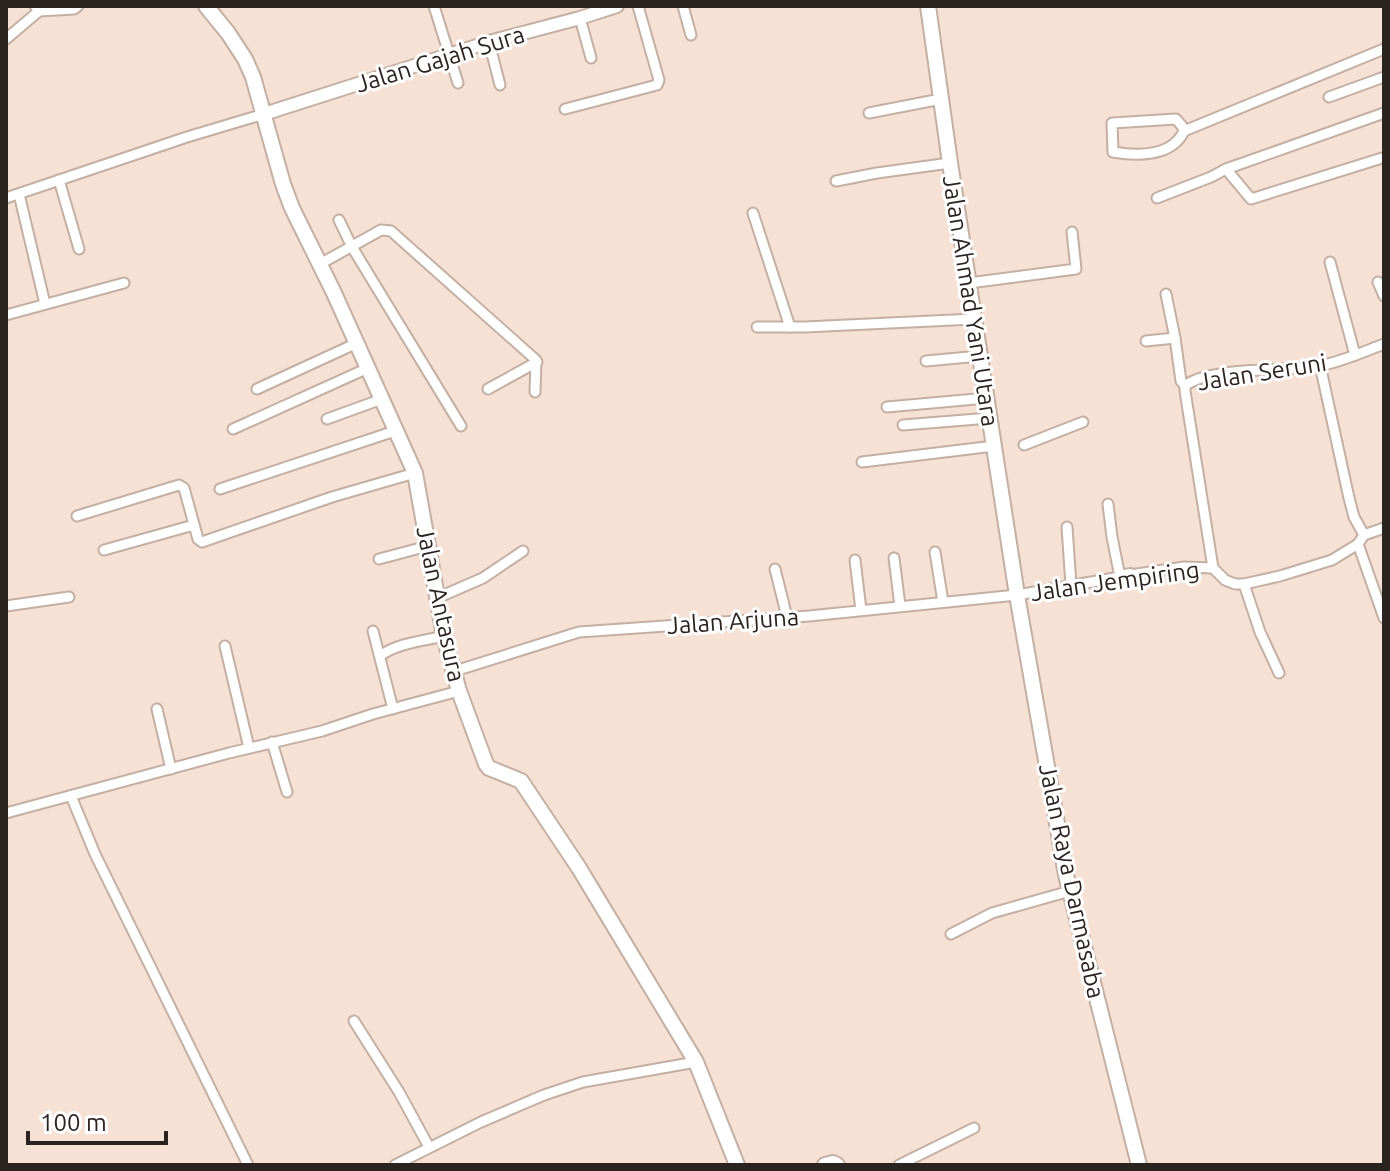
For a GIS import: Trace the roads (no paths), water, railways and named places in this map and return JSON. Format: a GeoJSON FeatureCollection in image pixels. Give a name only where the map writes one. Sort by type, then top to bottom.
{"type":"FeatureCollection","features":[{"type":"Feature","properties":{"kind":"main road","name":"Jalan Antasura"},"geometry":{"type":"LineString","coordinates":[[206,6],[245,59],[292,208],[415,473],[444,636],[459,691],[486,764],[521,781],[579,868],[696,1062],[737,1165]]}},
{"type":"Feature","properties":{"kind":"main road","name":"Jalan Ahmad Yani Utara"},"geometry":{"type":"LineString","coordinates":[[928,6],[1017,595]]}},
{"type":"Feature","properties":{"kind":"main road","name":"Jalan Raya Darmasaba"},"geometry":{"type":"LineString","coordinates":[[1017,595],[1066,875],[1139,1165]]}},
{"type":"Feature","properties":{"kind":"main road"},"geometry":{"type":"LineString","coordinates":[[825,1165],[837,1165]]}},
{"type":"Feature","properties":{"kind":"street"},"geometry":{"type":"LineString","coordinates":[[6,39],[37,8],[74,9],[78,6]]}},
{"type":"Feature","properties":{"kind":"street"},"geometry":{"type":"LineString","coordinates":[[434,6],[458,83]]}},
{"type":"Feature","properties":{"kind":"street","name":"Jalan Gajah Sura"},"geometry":{"type":"LineString","coordinates":[[264,114],[489,42],[617,6]]}},
{"type":"Feature","properties":{"kind":"street"},"geometry":{"type":"LineString","coordinates":[[565,109],[657,85],[659,80],[638,6]]}},
{"type":"Feature","properties":{"kind":"street"},"geometry":{"type":"LineString","coordinates":[[683,6],[691,35]]}},
{"type":"Feature","properties":{"kind":"street"},"geometry":{"type":"LineString","coordinates":[[580,18],[591,58]]}},
{"type":"Feature","properties":{"kind":"street"},"geometry":{"type":"LineString","coordinates":[[489,42],[500,85]]}},
{"type":"Feature","properties":{"kind":"street"},"geometry":{"type":"LineString","coordinates":[[1184,131],[1176,119],[1112,123],[1113,152],[1150,154],[1166,149],[1179,141],[1184,131],[1384,49]]}},
{"type":"Feature","properties":{"kind":"street"},"geometry":{"type":"LineString","coordinates":[[1329,97],[1384,77]]}},
{"type":"Feature","properties":{"kind":"street"},"geometry":{"type":"LineString","coordinates":[[869,113],[941,99]]}},
{"type":"Feature","properties":{"kind":"street"},"geometry":{"type":"LineString","coordinates":[[1157,198],[1226,169],[1384,113]]}},
{"type":"Feature","properties":{"kind":"street"},"geometry":{"type":"LineString","coordinates":[[6,198],[264,114]]}},
{"type":"Feature","properties":{"kind":"street"},"geometry":{"type":"LineString","coordinates":[[1226,169],[1251,199],[1382,158]]}},
{"type":"Feature","properties":{"kind":"street"},"geometry":{"type":"LineString","coordinates":[[836,181],[950,163]]}},
{"type":"Feature","properties":{"kind":"street"},"geometry":{"type":"LineString","coordinates":[[59,180],[79,249]]}},
{"type":"Feature","properties":{"kind":"street"},"geometry":{"type":"LineString","coordinates":[[19,194],[45,304]]}},
{"type":"Feature","properties":{"kind":"street"},"geometry":{"type":"LineString","coordinates":[[753,213],[790,327]]}},
{"type":"Feature","properties":{"kind":"street"},"geometry":{"type":"LineString","coordinates":[[339,220],[352,247],[461,426]]}},
{"type":"Feature","properties":{"kind":"street"},"geometry":{"type":"LineString","coordinates":[[320,264],[381,230],[391,231],[528,351],[537,362],[535,392]]}},
{"type":"Feature","properties":{"kind":"street"},"geometry":{"type":"LineString","coordinates":[[969,283],[1076,269],[1072,232]]}},
{"type":"Feature","properties":{"kind":"street"},"geometry":{"type":"LineString","coordinates":[[1330,262],[1355,355]]}},
{"type":"Feature","properties":{"kind":"street"},"geometry":{"type":"LineString","coordinates":[[1378,282],[1384,296]]}},
{"type":"Feature","properties":{"kind":"street"},"geometry":{"type":"LineString","coordinates":[[6,315],[124,283]]}},
{"type":"Feature","properties":{"kind":"street"},"geometry":{"type":"LineString","coordinates":[[1166,294],[1181,381],[1185,386],[1213,568],[1229,582],[1244,584],[1280,576],[1332,560],[1361,539],[1384,528]]}},
{"type":"Feature","properties":{"kind":"street"},"geometry":{"type":"LineString","coordinates":[[757,327],[974,319]]}},
{"type":"Feature","properties":{"kind":"street"},"geometry":{"type":"LineString","coordinates":[[1146,341],[1175,338]]}},
{"type":"Feature","properties":{"kind":"street"},"geometry":{"type":"LineString","coordinates":[[257,389],[357,343]]}},
{"type":"Feature","properties":{"kind":"street","name":"Jalan Seruni"},"geometry":{"type":"LineString","coordinates":[[1185,386],[1196,379],[1231,373],[1320,365],[1384,344]]}},
{"type":"Feature","properties":{"kind":"street"},"geometry":{"type":"LineString","coordinates":[[926,361],[980,356]]}},
{"type":"Feature","properties":{"kind":"street"},"geometry":{"type":"LineString","coordinates":[[488,389],[537,362]]}},
{"type":"Feature","properties":{"kind":"street"},"geometry":{"type":"LineString","coordinates":[[1320,365],[1349,498],[1384,618]]}},
{"type":"Feature","properties":{"kind":"street"},"geometry":{"type":"LineString","coordinates":[[233,429],[368,368]]}},
{"type":"Feature","properties":{"kind":"street"},"geometry":{"type":"LineString","coordinates":[[887,407],[987,398]]}},
{"type":"Feature","properties":{"kind":"street"},"geometry":{"type":"LineString","coordinates":[[327,419],[382,399]]}},
{"type":"Feature","properties":{"kind":"street"},"geometry":{"type":"LineString","coordinates":[[903,425],[990,418]]}},
{"type":"Feature","properties":{"kind":"street"},"geometry":{"type":"LineString","coordinates":[[1024,445],[1083,422]]}},
{"type":"Feature","properties":{"kind":"street"},"geometry":{"type":"LineString","coordinates":[[220,489],[395,431]]}},
{"type":"Feature","properties":{"kind":"street"},"geometry":{"type":"LineString","coordinates":[[862,462],[994,446]]}},
{"type":"Feature","properties":{"kind":"street"},"geometry":{"type":"LineString","coordinates":[[77,516],[179,485],[184,488],[198,539],[206,541],[332,497],[415,473]]}},
{"type":"Feature","properties":{"kind":"street"},"geometry":{"type":"LineString","coordinates":[[1108,504],[1112,537],[1125,576]]}},
{"type":"Feature","properties":{"kind":"street"},"geometry":{"type":"LineString","coordinates":[[104,550],[194,525]]}},
{"type":"Feature","properties":{"kind":"street"},"geometry":{"type":"LineString","coordinates":[[1067,527],[1071,585]]}},
{"type":"Feature","properties":{"kind":"street"},"geometry":{"type":"LineString","coordinates":[[379,559],[428,546]]}},
{"type":"Feature","properties":{"kind":"street"},"geometry":{"type":"LineString","coordinates":[[437,598],[483,578],[523,551]]}},
{"type":"Feature","properties":{"kind":"street"},"geometry":{"type":"LineString","coordinates":[[935,552],[943,602]]}},
{"type":"Feature","properties":{"kind":"street"},"geometry":{"type":"LineString","coordinates":[[894,558],[900,606]]}},
{"type":"Feature","properties":{"kind":"street"},"geometry":{"type":"LineString","coordinates":[[855,560],[861,610]]}},
{"type":"Feature","properties":{"kind":"street","name":"Jalan Jempiring"},"geometry":{"type":"LineString","coordinates":[[1017,595],[1184,567],[1213,568]]}},
{"type":"Feature","properties":{"kind":"street"},"geometry":{"type":"LineString","coordinates":[[775,569],[787,617]]}},
{"type":"Feature","properties":{"kind":"street"},"geometry":{"type":"LineString","coordinates":[[1244,584],[1260,632],[1279,673]]}},
{"type":"Feature","properties":{"kind":"street","name":"Jalan Arjuna"},"geometry":{"type":"LineString","coordinates":[[455,671],[579,632],[787,617],[1017,595]]}},
{"type":"Feature","properties":{"kind":"street"},"geometry":{"type":"LineString","coordinates":[[6,606],[69,597]]}},
{"type":"Feature","properties":{"kind":"street"},"geometry":{"type":"LineString","coordinates":[[373,631],[393,709]]}},
{"type":"Feature","properties":{"kind":"street"},"geometry":{"type":"LineString","coordinates":[[380,656],[387,651],[444,636]]}},
{"type":"Feature","properties":{"kind":"street"},"geometry":{"type":"LineString","coordinates":[[225,646],[249,748]]}},
{"type":"Feature","properties":{"kind":"street"},"geometry":{"type":"LineString","coordinates":[[6,813],[322,731],[459,691]]}},
{"type":"Feature","properties":{"kind":"street"},"geometry":{"type":"LineString","coordinates":[[157,709],[171,769]]}},
{"type":"Feature","properties":{"kind":"street"},"geometry":{"type":"LineString","coordinates":[[272,742],[287,792]]}},
{"type":"Feature","properties":{"kind":"street"},"geometry":{"type":"LineString","coordinates":[[71,796],[95,854],[248,1165]]}},
{"type":"Feature","properties":{"kind":"street"},"geometry":{"type":"LineString","coordinates":[[951,934],[992,913],[1070,891]]}},
{"type":"Feature","properties":{"kind":"street"},"geometry":{"type":"LineString","coordinates":[[354,1021],[429,1147]]}},
{"type":"Feature","properties":{"kind":"street"},"geometry":{"type":"LineString","coordinates":[[395,1165],[544,1095],[583,1082],[696,1062]]}},
{"type":"Feature","properties":{"kind":"street"},"geometry":{"type":"LineString","coordinates":[[899,1165],[974,1128]]}}]}
